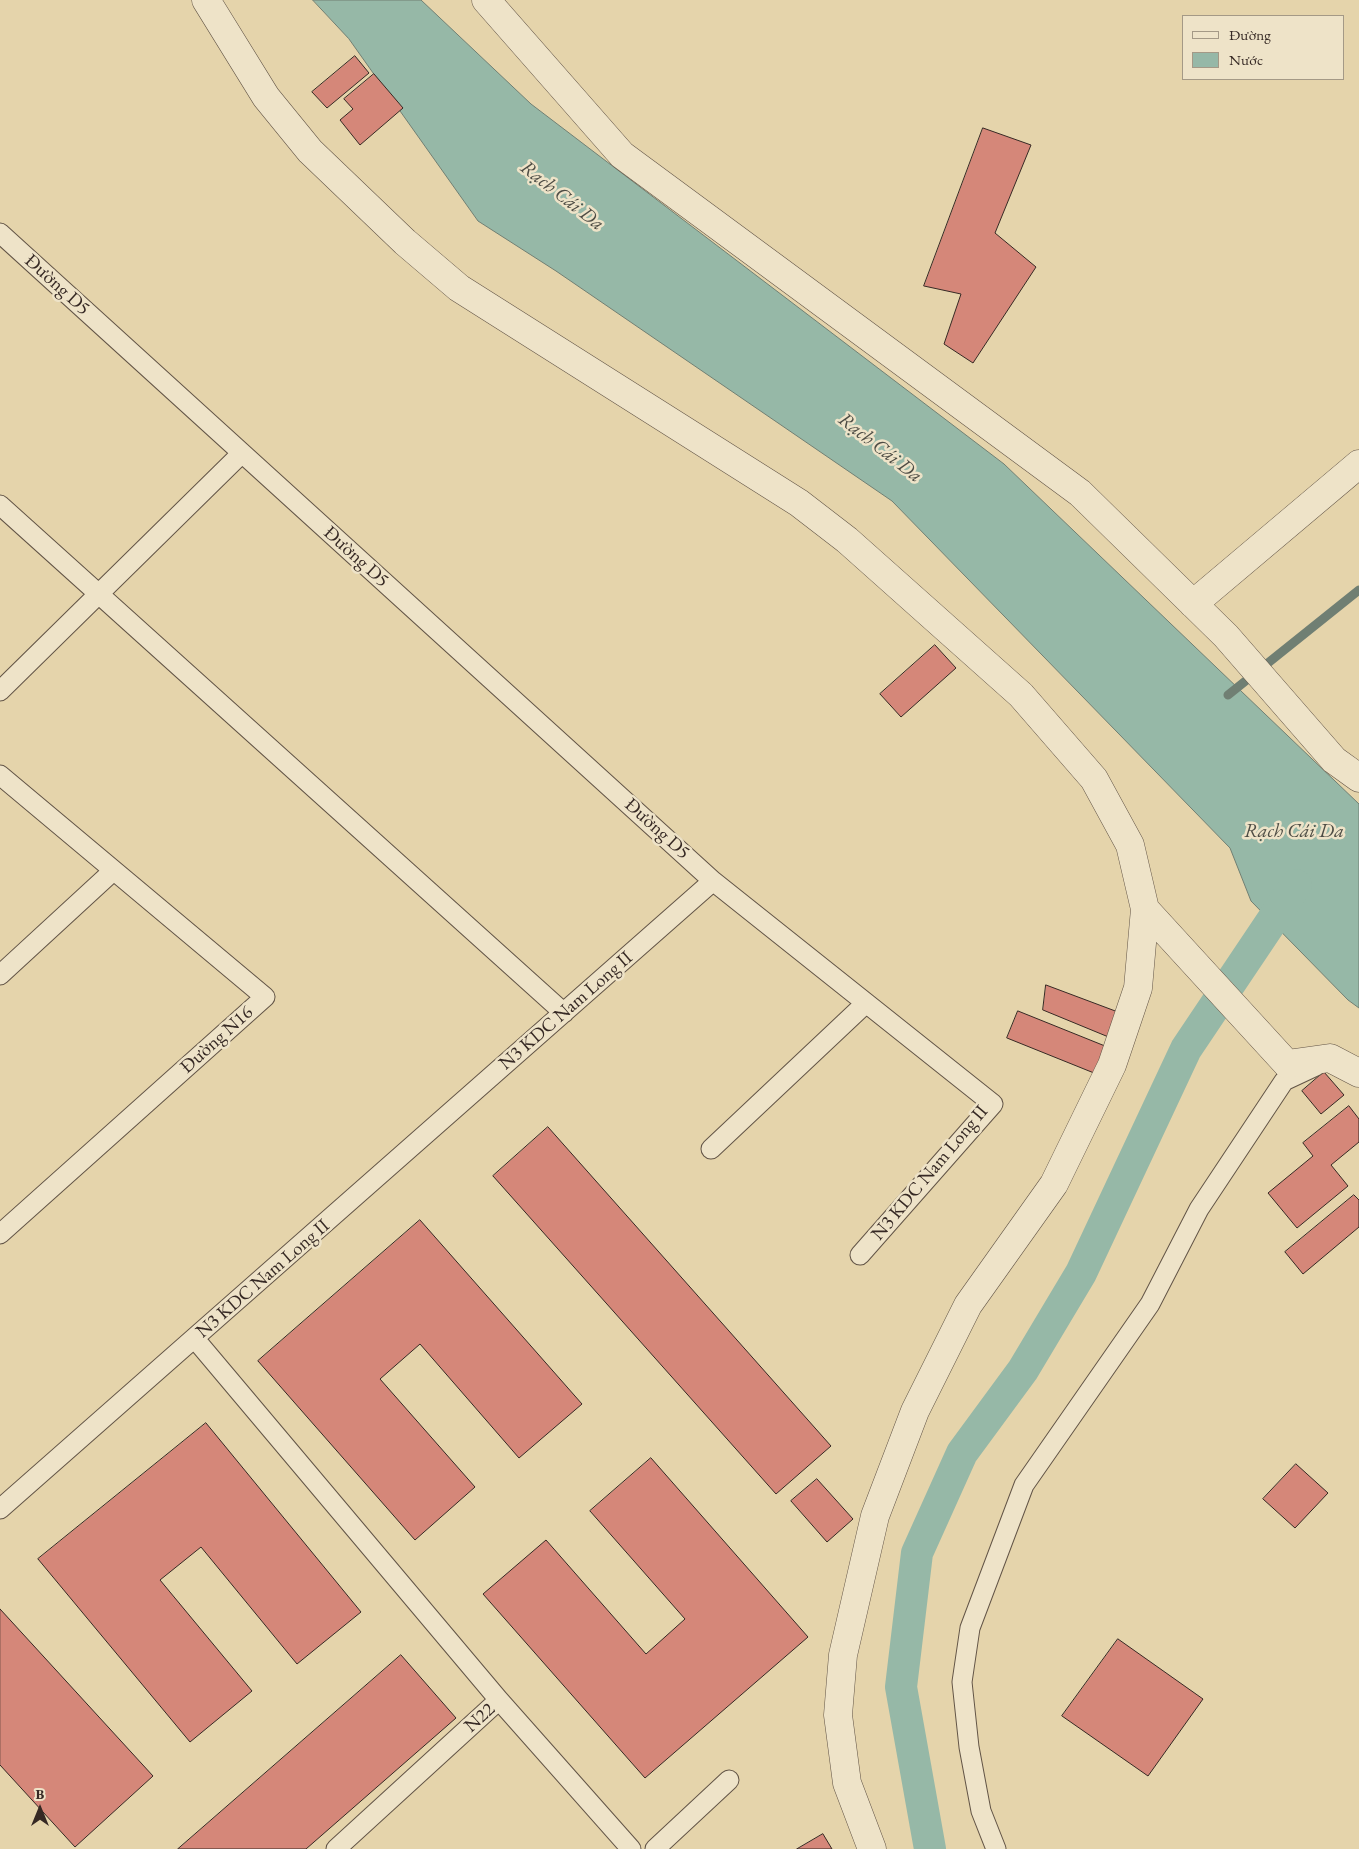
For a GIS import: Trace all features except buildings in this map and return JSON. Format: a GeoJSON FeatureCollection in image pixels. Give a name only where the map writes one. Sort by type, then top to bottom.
{"type":"FeatureCollection","features":[{"type":"Feature","properties":{"kind":"street"},"geometry":{"type":"LineString","coordinates":[[206,0],[266,96],[310,152],[405,242],[459,288],[799,503],[848,540],[1021,695],[1094,779],[1130,844],[1145,909],[1138,988],[1112,1065],[1054,1184],[968,1305],[915,1411],[875,1516],[843,1655],[838,1715],[848,1783],[872,1849]]}},
{"type":"Feature","properties":{"kind":"street"},"geometry":{"type":"LineString","coordinates":[[486,0],[622,155],[1080,493],[1226,636],[1334,760],[1359,778]]}},
{"type":"Feature","properties":{"kind":"street"},"geometry":{"type":"LineString","coordinates":[[1193,604],[1359,464]]}},
{"type":"Feature","properties":{"kind":"street"},"geometry":{"type":"LineString","coordinates":[[1145,909],[1287,1064],[1330,1058],[1359,1073]]}},
{"type":"Feature","properties":{"kind":"lane","name":"Đường D5"},"geometry":{"type":"LineString","coordinates":[[0,233],[714,881]]}},
{"type":"Feature","properties":{"kind":"lane"},"geometry":{"type":"LineString","coordinates":[[0,691],[242,453]]}},
{"type":"Feature","properties":{"kind":"lane"},"geometry":{"type":"LineString","coordinates":[[0,505],[564,1013]]}},
{"type":"Feature","properties":{"kind":"lane","name":"Đường N16"},"geometry":{"type":"LineString","coordinates":[[0,775],[265,997],[0,1234]]}},
{"type":"Feature","properties":{"kind":"lane"},"geometry":{"type":"LineString","coordinates":[[0,975],[113,871]]}},
{"type":"Feature","properties":{"kind":"lane","name":"N3 KDC Nam Long II"},"geometry":{"type":"LineString","coordinates":[[0,1509],[714,881],[993,1104],[860,1255]]}},
{"type":"Feature","properties":{"kind":"lane"},"geometry":{"type":"LineString","coordinates":[[711,1149],[866,1003]]}},
{"type":"Feature","properties":{"kind":"lane"},"geometry":{"type":"LineString","coordinates":[[996,1849],[980,1802],[969,1747],[962,1682],[970,1628],[1024,1485],[1150,1304],[1199,1209],[1284,1081],[1330,1058]]}},
{"type":"Feature","properties":{"kind":"lane"},"geometry":{"type":"LineString","coordinates":[[195,1339],[499,1700]]}},
{"type":"Feature","properties":{"kind":"lane","name":"N22"},"geometry":{"type":"LineString","coordinates":[[336,1849],[499,1700],[631,1849]]}},
{"type":"Feature","properties":{"kind":"lane"},"geometry":{"type":"LineString","coordinates":[[655,1849],[729,1780]]}},
{"type":"Feature","properties":{"kind":"water","name":"Rạch Cái Da"},"geometry":{"type":"Polygon","coordinates":[[[313,0],[421,0],[531,104],[1004,464],[1359,804],[1359,1008],[1348,1000],[1251,901],[1230,848],[892,501],[556,271],[478,221],[349,39],[313,0]]]}},
{"type":"Feature","properties":{"kind":"waterway"},"geometry":{"type":"LineString","coordinates":[[1228,695],[1359,590]]}},
{"type":"Feature","properties":{"kind":"waterway"},"geometry":{"type":"LineString","coordinates":[[930,1849],[901,1687],[917,1553],[962,1453],[1023,1370],[1081,1273],[1186,1049],[1296,885]]}}]}
